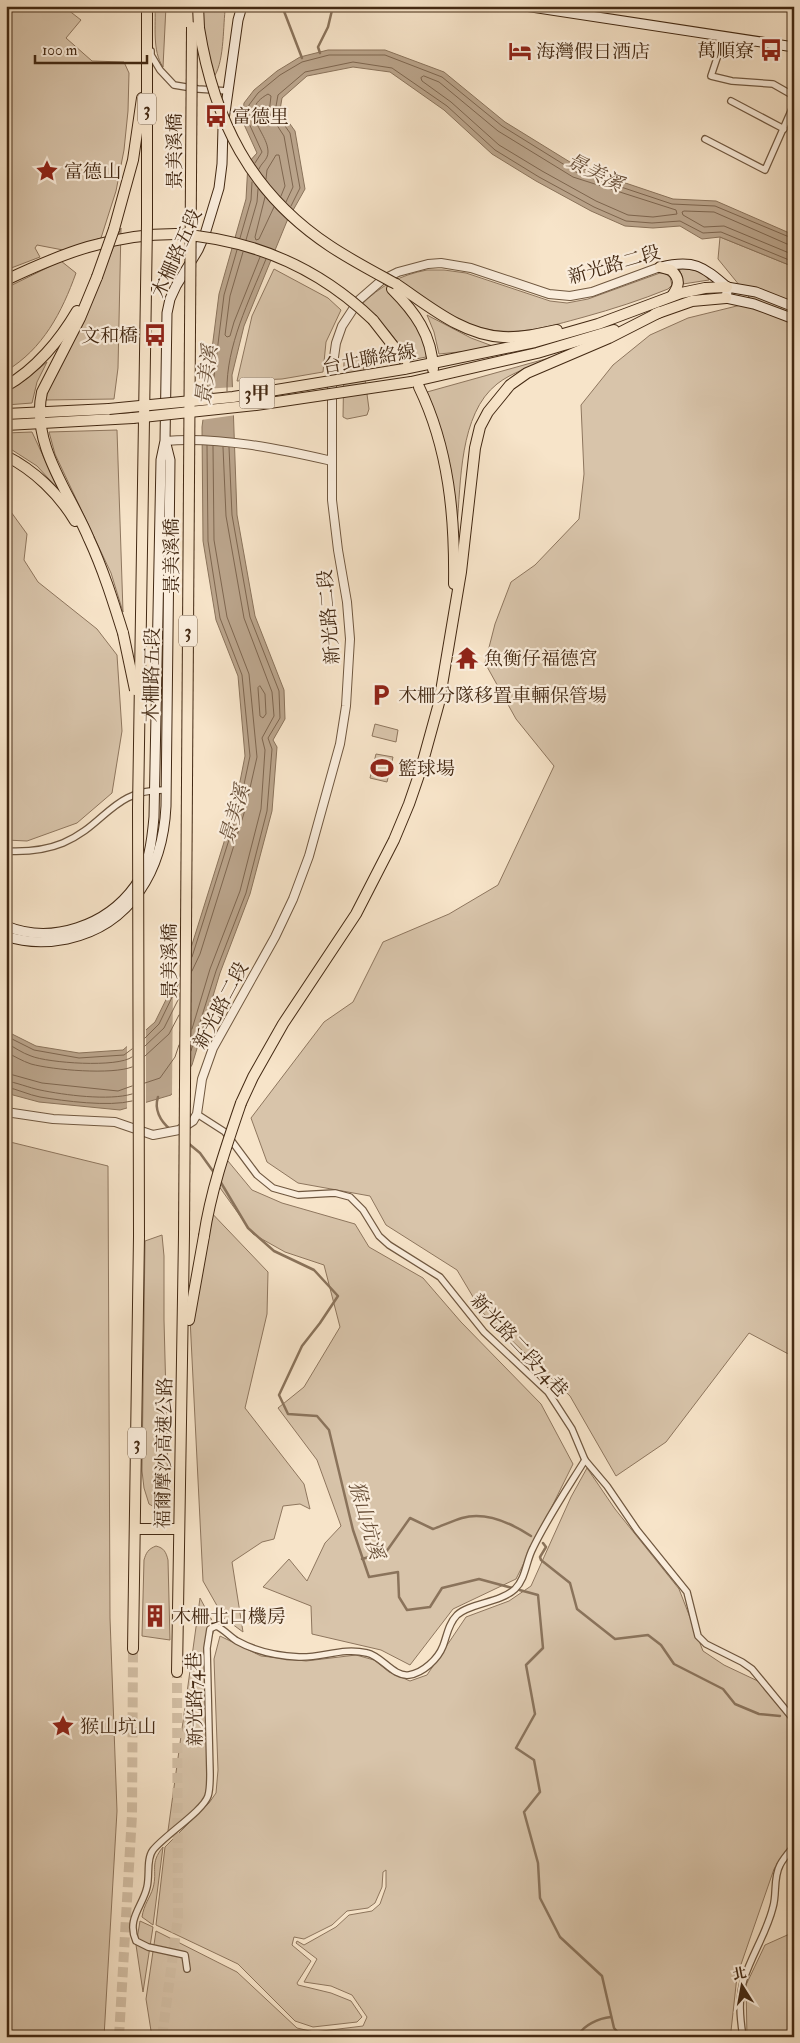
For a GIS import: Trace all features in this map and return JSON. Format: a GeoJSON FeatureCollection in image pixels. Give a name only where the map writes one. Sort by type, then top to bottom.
{"type":"FeatureCollection","features":[{"type":"Feature","properties":{"kind":"highway","name":"3"},"geometry":{"type":"LineString","coordinates":[[147,58],[149,6]]}},
{"type":"Feature","properties":{"kind":"highway","name":"3"},"geometry":{"type":"LineString","coordinates":[[192,6],[196,27]]}},
{"type":"Feature","properties":{"kind":"highway"},"geometry":{"type":"LineString","coordinates":[[198,6],[196,27],[204,61],[214,97],[230,134],[256,176],[285,210],[329,246],[464,328],[488,335],[503,337],[533,335],[622,316]]}},
{"type":"Feature","properties":{"kind":"highway","name":"景美溪橋"},"geometry":{"type":"LineString","coordinates":[[184,1235],[196,27]]}},
{"type":"Feature","properties":{"kind":"highway"},"geometry":{"type":"LineString","coordinates":[[138,809],[136,695],[123,633],[100,566],[47,450],[41,424],[40,403],[45,385],[97,277],[114,229],[133,160],[147,58]]}},
{"type":"Feature","properties":{"kind":"highway","name":"景美溪橋"},"geometry":{"type":"LineString","coordinates":[[139,1236],[138,809],[147,224],[147,58]]}},
{"type":"Feature","properties":{"kind":"highway"},"geometry":{"type":"LineString","coordinates":[[6,280],[79,248],[136,235],[176,234],[202,236],[242,244],[284,259],[328,283],[373,320],[404,365]]}},
{"type":"Feature","properties":{"kind":"highway"},"geometry":{"type":"LineString","coordinates":[[660,267],[676,274],[678,284],[672,296]]}},
{"type":"Feature","properties":{"kind":"highway"},"geometry":{"type":"LineString","coordinates":[[394,287],[420,321],[429,344],[433,364],[433,378]]}},
{"type":"Feature","properties":{"kind":"highway","name":"台北聯絡線"},"geometry":{"type":"LineString","coordinates":[[6,414],[109,409],[233,397],[404,365],[433,364],[535,342],[622,316],[672,296],[705,288],[727,287]]}},
{"type":"Feature","properties":{"kind":"highway","name":"台北聯絡線"},"geometry":{"type":"LineString","coordinates":[[6,426],[133,418],[415,385],[433,378],[577,342],[692,300],[726,298]]}},
{"type":"Feature","properties":{"kind":"highway"},"geometry":{"type":"LineString","coordinates":[[184,1348],[211,1197],[219,1169],[253,1076],[283,1024],[356,914],[394,840],[420,772],[439,703],[461,572],[475,448],[480,427],[497,398],[510,385],[527,373],[609,338],[660,312]]}},
{"type":"Feature","properties":{"kind":"highway"},"geometry":{"type":"LineString","coordinates":[[6,386],[28,370],[47,352],[77,316]]}},
{"type":"Feature","properties":{"kind":"highway"},"geometry":{"type":"LineString","coordinates":[[415,385],[439,438],[447,477],[454,573],[452,620]]}},
{"type":"Feature","properties":{"kind":"highway"},"geometry":{"type":"LineString","coordinates":[[6,456],[19,462],[54,493],[69,512],[100,566]]}},
{"type":"Feature","properties":{"kind":"highway","name":"福爾摩沙高速公路"},"geometry":{"type":"LineString","coordinates":[[177,1672],[184,1348],[184,1235]]}},
{"type":"Feature","properties":{"kind":"highway","name":"福爾摩沙高速公路"},"geometry":{"type":"LineString","coordinates":[[133,1650],[139,1236]]}},
{"type":"Feature","properties":{"kind":"highway"},"geometry":{"type":"LineString","coordinates":[[136,1529],[179,1529]]}},
{"type":"Feature","properties":{"kind":"main road","name":"木柵路五段"},"geometry":{"type":"LineString","coordinates":[[6,936],[25,941],[58,941],[94,931],[124,911],[138,895],[151,873],[161,845],[166,810],[170,460],[167,327],[170,299],[198,250],[212,212],[222,173],[223,127],[238,20],[242,6]]}},
{"type":"Feature","properties":{"kind":"main road"},"geometry":{"type":"LineString","coordinates":[[525,6],[794,47]]}},
{"type":"Feature","properties":{"kind":"main road","name":"新光路二段"},"geometry":{"type":"LineString","coordinates":[[660,267],[673,264],[693,264],[708,270],[727,287]]}},
{"type":"Feature","properties":{"kind":"main road"},"geometry":{"type":"LineString","coordinates":[[794,307],[756,292],[727,287],[726,298],[754,304],[794,318]]}},
{"type":"Feature","properties":{"kind":"main road","name":"木柵路五段"},"geometry":{"type":"LineString","coordinates":[[6,926],[24,932],[46,934],[64,931],[94,921],[116,906],[136,885],[146,862],[152,841],[155,790],[161,460],[170,441]]}},
{"type":"Feature","properties":{"kind":"street"},"geometry":{"type":"LineString","coordinates":[[149,6],[151,55],[160,70],[174,85],[228,91]]}},
{"type":"Feature","properties":{"kind":"street"},"geometry":{"type":"LineString","coordinates":[[724,37],[711,76],[722,80],[773,84],[794,96]]}},
{"type":"Feature","properties":{"kind":"street"},"geometry":{"type":"LineString","coordinates":[[731,101],[784,129]]}},
{"type":"Feature","properties":{"kind":"street"},"geometry":{"type":"LineString","coordinates":[[705,140],[765,170],[794,104]]}},
{"type":"Feature","properties":{"kind":"street","name":"新光路二段"},"geometry":{"type":"LineString","coordinates":[[195,1117],[202,1080],[213,1048],[278,930],[301,881],[342,736],[349,681],[350,639],[347,602],[335,530],[332,460],[332,371],[336,343],[350,312],[359,300],[382,280],[413,267],[441,263],[471,268],[549,294],[570,296],[592,292],[660,267]]}},
{"type":"Feature","properties":{"kind":"street"},"geometry":{"type":"LineString","coordinates":[[170,441],[258,446],[332,460]]}},
{"type":"Feature","properties":{"kind":"street"},"geometry":{"type":"LineString","coordinates":[[6,851],[48,848],[63,843],[96,822],[120,801],[133,794],[166,790]]}},
{"type":"Feature","properties":{"kind":"street"},"geometry":{"type":"LineString","coordinates":[[6,1112],[33,1117],[115,1122],[141,1132],[161,1134],[179,1130],[195,1117]]}},
{"type":"Feature","properties":{"kind":"street","name":"新光路二段74巷"},"geometry":{"type":"LineString","coordinates":[[195,1117],[225,1132],[257,1175],[273,1188],[298,1195],[335,1193],[350,1197],[363,1210],[379,1236],[389,1245],[440,1276],[484,1332],[548,1392],[572,1428],[585,1460],[637,1530],[687,1592],[698,1636],[706,1644],[752,1669],[794,1720]]}},
{"type":"Feature","properties":{"kind":"street","name":"新光路74巷"},"geometry":{"type":"LineString","coordinates":[[187,1969],[186,1955],[148,1947],[136,1941],[133,1926],[135,1912],[148,1886],[150,1855],[158,1844],[202,1804],[209,1794],[207,1648],[210,1630],[216,1626],[235,1640],[262,1650],[299,1657],[312,1657],[341,1650],[368,1653],[380,1658],[397,1672],[409,1675],[426,1667],[436,1658],[443,1647],[447,1631],[456,1616],[512,1591],[518,1586],[522,1580],[532,1550],[585,1460]]}},
{"type":"Feature","properties":{"kind":"street"},"geometry":{"type":"LineString","coordinates":[[743,2037],[740,2020],[740,2000],[744,1980],[774,1906],[777,1874],[780,1865],[794,1846]]}},
{"type":"Feature","properties":{"kind":"shaded area"},"geometry":{"type":"Polygon","coordinates":[[[6,6],[63,6],[81,20],[66,38],[92,61],[124,62],[129,73],[124,150],[116,191],[101,238],[63,250],[37,245],[35,248],[40,257],[6,270],[6,6]]]}},
{"type":"Feature","properties":{"kind":"shaded area"},"geometry":{"type":"Polygon","coordinates":[[[155,6],[166,6],[163,67],[157,54],[155,6]]]}},
{"type":"Feature","properties":{"kind":"shaded area"},"geometry":{"type":"Polygon","coordinates":[[[200,6],[228,6],[225,11],[221,56],[217,72],[213,78],[208,62],[200,6]]]}},
{"type":"Feature","properties":{"kind":"shaded area"},"geometry":{"type":"Polygon","coordinates":[[[121,228],[118,368],[114,399],[46,400],[48,388],[96,291],[121,228]]]}},
{"type":"Feature","properties":{"kind":"shaded area"},"geometry":{"type":"Polygon","coordinates":[[[720,237],[794,267],[794,1357],[749,1333],[666,1442],[616,1476],[570,1396],[482,1312],[457,1270],[386,1225],[370,1196],[298,1183],[267,1162],[251,1118],[324,1022],[353,1002],[383,942],[449,914],[498,885],[554,766],[516,719],[485,663],[495,624],[511,582],[535,565],[579,519],[584,474],[581,405],[613,365],[650,335],[688,318],[753,302],[718,259],[720,237]]]}},
{"type":"Feature","properties":{"kind":"shaded area"},"geometry":{"type":"Polygon","coordinates":[[[61,261],[76,273],[64,302],[41,341],[31,352],[6,371],[6,288],[61,261]]]}},
{"type":"Feature","properties":{"kind":"shaded area"},"geometry":{"type":"Polygon","coordinates":[[[274,269],[328,298],[341,310],[326,342],[323,372],[282,379],[237,381],[252,316],[274,269]]]}},
{"type":"Feature","properties":{"kind":"shaded area"},"geometry":{"type":"Polygon","coordinates":[[[679,269],[696,270],[709,280],[683,284],[679,269]]]}},
{"type":"Feature","properties":{"kind":"shaded area"},"geometry":{"type":"Polygon","coordinates":[[[427,270],[466,273],[550,301],[567,303],[588,299],[660,273],[670,277],[672,285],[668,289],[637,301],[570,321],[543,328],[501,331],[486,329],[462,321],[400,281],[394,297],[421,333],[427,350],[426,357],[411,360],[388,330],[361,305],[391,282],[427,270]]]}},
{"type":"Feature","properties":{"kind":"shaded area"},"geometry":{"type":"Polygon","coordinates":[[[427,315],[471,338],[498,348],[439,354],[434,332],[427,315]]]}},
{"type":"Feature","properties":{"kind":"shaded area"},"geometry":{"type":"Polygon","coordinates":[[[362,357],[369,409],[367,415],[347,419],[343,417],[344,359],[362,357]]]}},
{"type":"Feature","properties":{"kind":"shaded area"},"geometry":{"type":"Polygon","coordinates":[[[549,358],[497,384],[485,397],[475,413],[464,450],[457,526],[448,458],[434,408],[427,392],[549,358]]]}},
{"type":"Feature","properties":{"kind":"shaded area"},"geometry":{"type":"Polygon","coordinates":[[[47,362],[37,382],[32,403],[6,405],[6,392],[25,380],[47,362]]]}},
{"type":"Feature","properties":{"kind":"shaded area"},"geometry":{"type":"Polygon","coordinates":[[[117,430],[123,612],[111,573],[55,454],[49,432],[117,430]]]}},
{"type":"Feature","properties":{"kind":"shaded area"},"geometry":{"type":"Polygon","coordinates":[[[32,432],[59,490],[37,466],[6,446],[6,433],[32,432]]]}},
{"type":"Feature","properties":{"kind":"shaded area"},"geometry":{"type":"Polygon","coordinates":[[[6,505],[27,534],[24,560],[38,582],[97,629],[117,655],[122,731],[112,793],[77,823],[27,841],[6,840],[6,505]]]}},
{"type":"Feature","properties":{"kind":"shaded area"},"geometry":{"type":"Polygon","coordinates":[[[375,724],[398,730],[396,742],[372,736],[375,724]]]}},
{"type":"Feature","properties":{"kind":"shaded area","name":"籃球場"},"geometry":{"type":"Polygon","coordinates":[[[376,754],[393,757],[387,782],[370,778],[376,754]]]}},
{"type":"Feature","properties":{"kind":"shaded area"},"geometry":{"type":"Polygon","coordinates":[[[6,1141],[108,1166],[110,1618],[117,1811],[104,2037],[6,2037],[6,1141]]]}},
{"type":"Feature","properties":{"kind":"shaded area"},"geometry":{"type":"Polygon","coordinates":[[[223,1155],[252,1190],[282,1203],[355,1224],[369,1247],[423,1278],[461,1322],[541,1404],[573,1464],[516,1579],[453,1609],[410,1665],[381,1650],[312,1634],[311,1606],[263,1587],[289,1559],[307,1581],[325,1543],[341,1526],[317,1460],[278,1408],[304,1387],[340,1327],[324,1265],[285,1252],[253,1234],[213,1178],[223,1155]]]}},
{"type":"Feature","properties":{"kind":"shaded area"},"geometry":{"type":"Polygon","coordinates":[[[205,1206],[268,1272],[267,1314],[245,1408],[304,1484],[310,1509],[300,1504],[283,1506],[274,1539],[262,1542],[232,1562],[243,1632],[224,1618],[203,1581],[190,1318],[205,1206]]]}},
{"type":"Feature","properties":{"kind":"shaded area"},"geometry":{"type":"Polygon","coordinates":[[[162,1235],[168,1473],[165,1500],[156,1508],[149,1504],[144,1488],[142,1471],[145,1241],[162,1235]]]}},
{"type":"Feature","properties":{"kind":"shaded area"},"geometry":{"type":"Polygon","coordinates":[[[587,1468],[615,1509],[679,1589],[703,1651],[724,1665],[762,1683],[794,1725],[794,1842],[774,1869],[737,1976],[732,2037],[152,2037],[146,1999],[156,1931],[237,1972],[297,2028],[314,2032],[363,2026],[367,2017],[352,1995],[331,1986],[304,1982],[317,1959],[296,1943],[297,1941],[304,1945],[336,1927],[349,1915],[372,1911],[380,1904],[386,1887],[386,1870],[383,1872],[382,1887],[375,1903],[368,1908],[347,1911],[332,1925],[304,1939],[294,1937],[292,1945],[311,1961],[297,1983],[298,1985],[331,1993],[351,2001],[362,2017],[357,2022],[313,2027],[295,2021],[238,1964],[156,1925],[165,1847],[209,1803],[216,1793],[218,1770],[214,1659],[220,1636],[261,1656],[306,1661],[356,1655],[374,1660],[389,1672],[410,1681],[427,1675],[466,1617],[509,1601],[531,1586],[571,1497],[587,1468]]]}},
{"type":"Feature","properties":{"kind":"shaded area"},"geometry":{"type":"Polygon","coordinates":[[[156,1546],[164,1551],[168,1560],[170,1640],[142,1636],[144,1560],[151,1548],[156,1546]]]}},
{"type":"Feature","properties":{"kind":"shaded area"},"geometry":{"type":"Polygon","coordinates":[[[200,1598],[215,1626],[207,1653],[213,1772],[211,1792],[205,1801],[167,1838],[200,1598]]]}},
{"type":"Feature","properties":{"kind":"shaded area"},"geometry":{"type":"Polygon","coordinates":[[[163,1847],[153,1925],[142,1917],[153,1888],[156,1858],[163,1847]]]}},
{"type":"Feature","properties":{"kind":"shaded area"},"geometry":{"type":"Polygon","coordinates":[[[140,1921],[153,1927],[143,1992],[136,1945],[140,1921]]]}},
{"type":"Feature","properties":{"kind":"shaded area"},"geometry":{"type":"Polygon","coordinates":[[[794,1932],[794,2037],[747,2037],[746,1985],[765,1945],[794,1932]]]}},
{"type":"Feature","properties":{"kind":"water","name":"景美溪"},"geometry":{"type":"Polygon","coordinates":[[[328,50],[385,50],[444,72],[505,122],[578,167],[673,199],[716,201],[794,235],[794,267],[720,237],[702,239],[680,226],[653,228],[625,226],[591,211],[492,154],[444,110],[390,72],[353,67],[307,76],[282,98],[280,110],[295,131],[305,189],[287,221],[244,326],[232,375],[237,515],[255,616],[284,690],[285,719],[273,740],[277,747],[272,811],[250,894],[220,973],[192,1065],[171,1095],[120,1110],[39,1102],[13,1095],[6,1091],[6,1031],[36,1046],[79,1053],[123,1050],[155,1022],[190,951],[235,807],[245,756],[238,676],[216,620],[203,541],[202,427],[219,294],[246,199],[248,163],[257,153],[242,120],[244,103],[254,90],[277,71],[300,57],[328,50]]]}},
{"type":"Feature","properties":{"kind":"pier"},"geometry":{"type":"Polygon","coordinates":[[[235,387],[236,415],[201,420],[204,389],[235,387]]]}},
{"type":"Feature","properties":{"kind":"pier"},"geometry":{"type":"Polygon","coordinates":[[[191,938],[190,1072],[172,1097],[173,979],[191,938]]]}},
{"type":"Feature","properties":{"kind":"pier"},"geometry":{"type":"Polygon","coordinates":[[[146,1027],[146,1105],[127,1110],[127,1043],[146,1027]]]}},
{"type":"Feature","properties":{"kind":"waterway"},"geometry":{"type":"LineString","coordinates":[[282,6],[302,58]]}},
{"type":"Feature","properties":{"kind":"waterway"},"geometry":{"type":"LineString","coordinates":[[320,53],[318,47],[328,27],[333,6]]}},
{"type":"Feature","properties":{"kind":"waterway","name":"猴山坑溪"},"geometry":{"type":"LineString","coordinates":[[158,1097],[157,1106],[159,1114],[163,1122],[170,1129]]}},
{"type":"Feature","properties":{"kind":"waterway","name":"猴山坑溪"},"geometry":{"type":"LineString","coordinates":[[188,1143],[200,1153],[215,1174]]}},
{"type":"Feature","properties":{"kind":"waterway","name":"猴山坑溪"},"geometry":{"type":"LineString","coordinates":[[220,1181],[248,1228],[274,1251],[314,1270],[338,1296],[302,1346],[279,1395],[288,1414],[317,1416],[329,1430],[353,1530],[369,1577],[398,1572],[399,1597],[407,1610],[430,1607],[442,1588],[479,1579],[538,1595],[543,1648],[526,1665],[535,1714],[516,1748],[534,1760],[540,1792],[524,1812],[538,1863],[540,1898],[560,1937],[602,1976],[614,2028],[622,2037]]}},
{"type":"Feature","properties":{"kind":"waterway"},"geometry":{"type":"LineString","coordinates":[[362,1559],[386,1552],[410,1518],[433,1529],[471,1516],[489,1517],[507,1523],[531,1536]]}},
{"type":"Feature","properties":{"kind":"waterway"},"geometry":{"type":"LineString","coordinates":[[543,1543],[546,1547],[540,1557],[541,1560],[570,1583],[577,1609],[615,1639],[648,1635],[661,1645],[674,1664],[723,1689],[735,1704],[759,1714],[780,1716]]}},
{"type":"Feature","properties":{"kind":"waterway"},"geometry":{"type":"LineString","coordinates":[[578,2037],[583,2029],[592,2023],[611,2017]]}},
{"type":"Feature","properties":{"kind":"tunnel"},"geometry":{"type":"LineString","coordinates":[[119,2037],[132,1815],[133,1649]]}},
{"type":"Feature","properties":{"kind":"tunnel"},"geometry":{"type":"LineString","coordinates":[[162,2037],[178,1917],[177,1672]]}},
{"type":"Feature","properties":{"kind":"place","name":"萬順寮"},"geometry":{"type":"Point","coordinates":[771,50]}},
{"type":"Feature","properties":{"kind":"place","name":"海灣假日酒店"},"geometry":{"type":"Point","coordinates":[520,51]}},
{"type":"Feature","properties":{"kind":"place","name":"富德里"},"geometry":{"type":"Point","coordinates":[216,116]}},
{"type":"Feature","properties":{"kind":"place","name":"富德山"},"geometry":{"type":"Point","coordinates":[47,171]}},
{"type":"Feature","properties":{"kind":"place","name":"文和橋"},"geometry":{"type":"Point","coordinates":[155,335]}},
{"type":"Feature","properties":{"kind":"place","name":"魚衡仔福德宮"},"geometry":{"type":"Point","coordinates":[467,658]}},
{"type":"Feature","properties":{"kind":"place","name":"木柵分隊移置車輛保管場"},"geometry":{"type":"Point","coordinates":[381,695]}},
{"type":"Feature","properties":{"kind":"place","name":"籃球場"},"geometry":{"type":"Point","coordinates":[382,768]}},
{"type":"Feature","properties":{"kind":"place","name":"木柵北口機房"},"geometry":{"type":"Point","coordinates":[155,1616]}},
{"type":"Feature","properties":{"kind":"place","name":"猴山坑山"},"geometry":{"type":"Point","coordinates":[63,1726]}}]}
